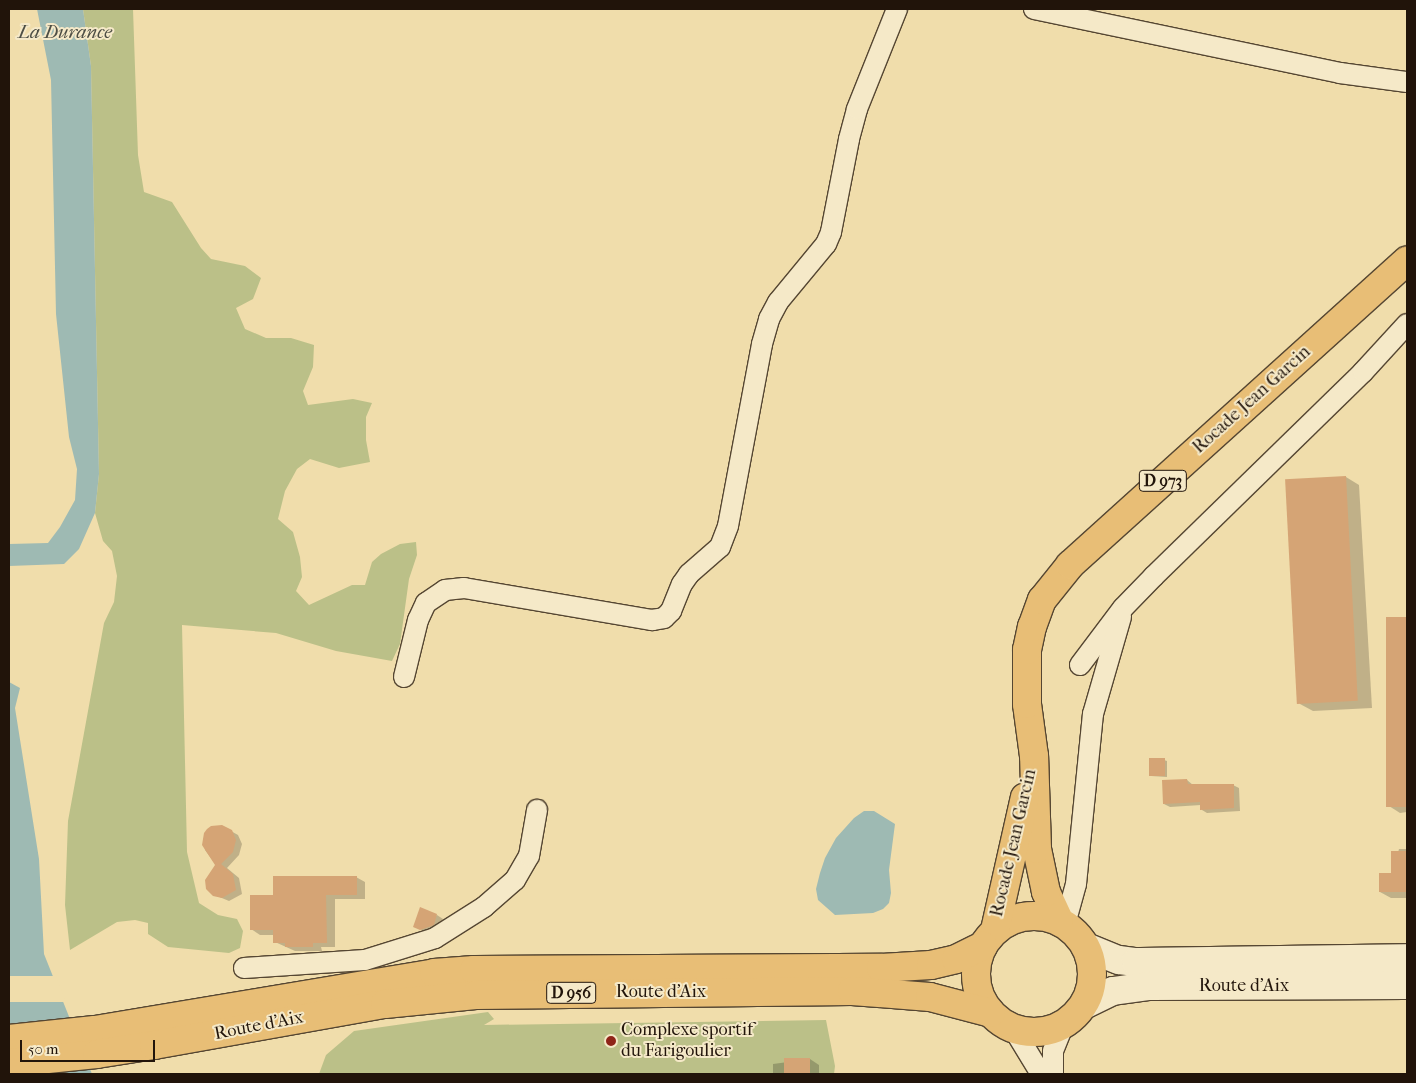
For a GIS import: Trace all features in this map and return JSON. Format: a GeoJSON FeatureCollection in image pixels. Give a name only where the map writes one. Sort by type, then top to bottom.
{"type":"FeatureCollection","features":[{"type":"Feature","properties":{"kind":"main road","name":"Rocade Jean Garcin"},"geometry":{"type":"LineString","coordinates":[[1062,922],[1046,892],[1037,849],[1034,756],[1027,704],[1027,650],[1032,627],[1042,600],[1054,582],[1077,559],[1407,261]]}},
{"type":"Feature","properties":{"kind":"main road","name":"Rocade Jean Garcin"},"geometry":{"type":"LineString","coordinates":[[989,938],[1034,756]]}},
{"type":"Feature","properties":{"kind":"main road"},"geometry":{"type":"LineString","coordinates":[[1046,916],[1062,922],[1075,931],[1086,947],[1092,961],[1093,976],[1090,991],[1084,1005],[1064,1024],[1039,1032],[1013,1028],[991,1013],[980,995],[976,974],[989,938],[1018,917],[1046,916]]}},
{"type":"Feature","properties":{"kind":"main road","name":"Route d'Aix"},"geometry":{"type":"LineString","coordinates":[[152,1033],[269,999],[434,973],[474,970],[881,968],[931,965],[956,959],[989,938]]}},
{"type":"Feature","properties":{"kind":"main road","name":"Route d'Aix"},"geometry":{"type":"LineString","coordinates":[[1086,947],[1119,960],[1136,962],[1407,958]]}},
{"type":"Feature","properties":{"kind":"main road","name":"Route d'Aix"},"geometry":{"type":"LineString","coordinates":[[1084,1005],[1113,991],[1150,986],[1407,985]]}},
{"type":"Feature","properties":{"kind":"main road","name":"Route d'Aix"},"geometry":{"type":"LineString","coordinates":[[152,1033],[385,1004],[476,995],[852,991],[930,997],[991,1013]]}},
{"type":"Feature","properties":{"kind":"main road","name":"D 956"},"geometry":{"type":"LineString","coordinates":[[9,1039],[152,1033]]}},
{"type":"Feature","properties":{"kind":"main road","name":"D 956"},"geometry":{"type":"LineString","coordinates":[[9,1063],[97,1054],[152,1033]]}},
{"type":"Feature","properties":{"kind":"street"},"geometry":{"type":"LineString","coordinates":[[404,678],[418,620],[426,603],[445,590],[464,588],[652,620],[664,618],[671,611],[682,584],[689,574],[720,547],[728,526],[762,344],[769,319],[778,302],[826,244],[832,232],[849,139],[857,109],[897,9]]}},
{"type":"Feature","properties":{"kind":"street"},"geometry":{"type":"LineString","coordinates":[[1034,9],[1340,73],[1407,82]]}},
{"type":"Feature","properties":{"kind":"street"},"geometry":{"type":"LineString","coordinates":[[1080,665],[1123,608],[1363,372],[1407,324]]}},
{"type":"Feature","properties":{"kind":"street"},"geometry":{"type":"LineString","coordinates":[[1062,922],[1076,884],[1093,714],[1123,608]]}},
{"type":"Feature","properties":{"kind":"street"},"geometry":{"type":"LineString","coordinates":[[244,968],[365,960],[435,938],[484,907],[515,880],[530,856],[537,810]]}},
{"type":"Feature","properties":{"kind":"street"},"geometry":{"type":"LineString","coordinates":[[1053,1074],[1053,1051],[1064,1024]]}},
{"type":"Feature","properties":{"kind":"street"},"geometry":{"type":"LineString","coordinates":[[1013,1028],[1041,1074]]}},
{"type":"Feature","properties":{"kind":"green space"},"geometry":{"type":"Polygon","coordinates":[[[83,9],[133,9],[138,155],[144,192],[172,202],[201,248],[211,259],[245,266],[261,278],[253,299],[236,308],[245,329],[266,338],[291,338],[314,345],[313,367],[303,391],[308,405],[353,399],[372,403],[366,417],[366,440],[370,462],[339,468],[310,459],[297,469],[285,491],[278,519],[293,532],[300,557],[302,577],[296,591],[309,605],[352,585],[365,585],[372,562],[381,554],[400,544],[416,542],[417,555],[409,579],[400,644],[392,661],[336,651],[276,633],[182,625],[187,852],[199,903],[218,915],[237,919],[243,931],[240,948],[229,953],[168,947],[148,934],[148,923],[135,920],[117,922],[70,950],[65,905],[68,821],[104,623],[114,602],[117,576],[112,551],[103,541],[95,513],[99,474],[91,66],[83,9]]]}},
{"type":"Feature","properties":{"kind":"green space","name":"Complexe sportif du Farigoulier"},"geometry":{"type":"Polygon","coordinates":[[[488,1012],[494,1019],[484,1025],[826,1020],[835,1066],[834,1074],[319,1074],[326,1055],[354,1031],[488,1012]]]}},
{"type":"Feature","properties":{"kind":"water","name":"La Durance"},"geometry":{"type":"Polygon","coordinates":[[[37,9],[83,9],[91,66],[99,474],[95,513],[79,549],[64,564],[9,566],[9,544],[48,543],[60,527],[75,500],[77,469],[69,437],[56,314],[51,80],[37,9]]]}},
{"type":"Feature","properties":{"kind":"water"},"geometry":{"type":"Polygon","coordinates":[[[9,682],[20,688],[15,708],[39,859],[44,954],[92,1074],[9,1074],[9,682]]]}},
{"type":"Feature","properties":{"kind":"water"},"geometry":{"type":"Polygon","coordinates":[[[864,811],[874,811],[895,824],[889,870],[891,893],[889,903],[883,909],[873,913],[835,915],[818,900],[816,889],[820,873],[825,858],[836,838],[854,818],[864,811]]]}},
{"type":"Feature","properties":{"kind":"pier"},"geometry":{"type":"Polygon","coordinates":[[[9,976],[56,976],[66,1002],[9,1002],[9,976]]]}},
{"type":"Feature","properties":{"kind":"building"},"geometry":{"type":"Polygon","coordinates":[[[1346,476],[1358,701],[1297,704],[1285,479],[1346,476]]]}},
{"type":"Feature","properties":{"kind":"building"},"geometry":{"type":"Polygon","coordinates":[[[1386,617],[1407,617],[1407,807],[1386,807],[1386,617]]]}},
{"type":"Feature","properties":{"kind":"building"},"geometry":{"type":"Polygon","coordinates":[[[1149,758],[1165,758],[1165,776],[1149,776],[1149,758]]]}},
{"type":"Feature","properties":{"kind":"building"},"geometry":{"type":"Polygon","coordinates":[[[1187,779],[1188,784],[1234,784],[1234,808],[1200,810],[1200,802],[1163,804],[1162,780],[1187,779]]]}},
{"type":"Feature","properties":{"kind":"building"},"geometry":{"type":"Polygon","coordinates":[[[222,825],[232,830],[236,840],[233,852],[221,864],[233,874],[236,890],[222,898],[213,896],[206,889],[205,880],[215,865],[202,845],[204,833],[207,829],[211,826],[222,825]]]}},
{"type":"Feature","properties":{"kind":"building"},"geometry":{"type":"Polygon","coordinates":[[[1391,851],[1407,851],[1407,892],[1379,892],[1379,873],[1391,873],[1391,851]]]}},
{"type":"Feature","properties":{"kind":"building"},"geometry":{"type":"Polygon","coordinates":[[[273,876],[357,876],[357,895],[326,895],[327,943],[313,943],[313,947],[285,947],[285,943],[273,943],[273,930],[250,930],[250,895],[273,895],[273,876]]]}},
{"type":"Feature","properties":{"kind":"building"},"geometry":{"type":"Polygon","coordinates":[[[420,907],[437,914],[434,925],[420,930],[413,927],[420,907]]]}},
{"type":"Feature","properties":{"kind":"building"},"geometry":{"type":"Polygon","coordinates":[[[784,1058],[810,1058],[810,1074],[784,1074],[784,1058]]]}},
{"type":"Feature","properties":{"kind":"place","name":"Complexe sportif du Farigoulier"},"geometry":{"type":"Point","coordinates":[611,1041]}}]}
